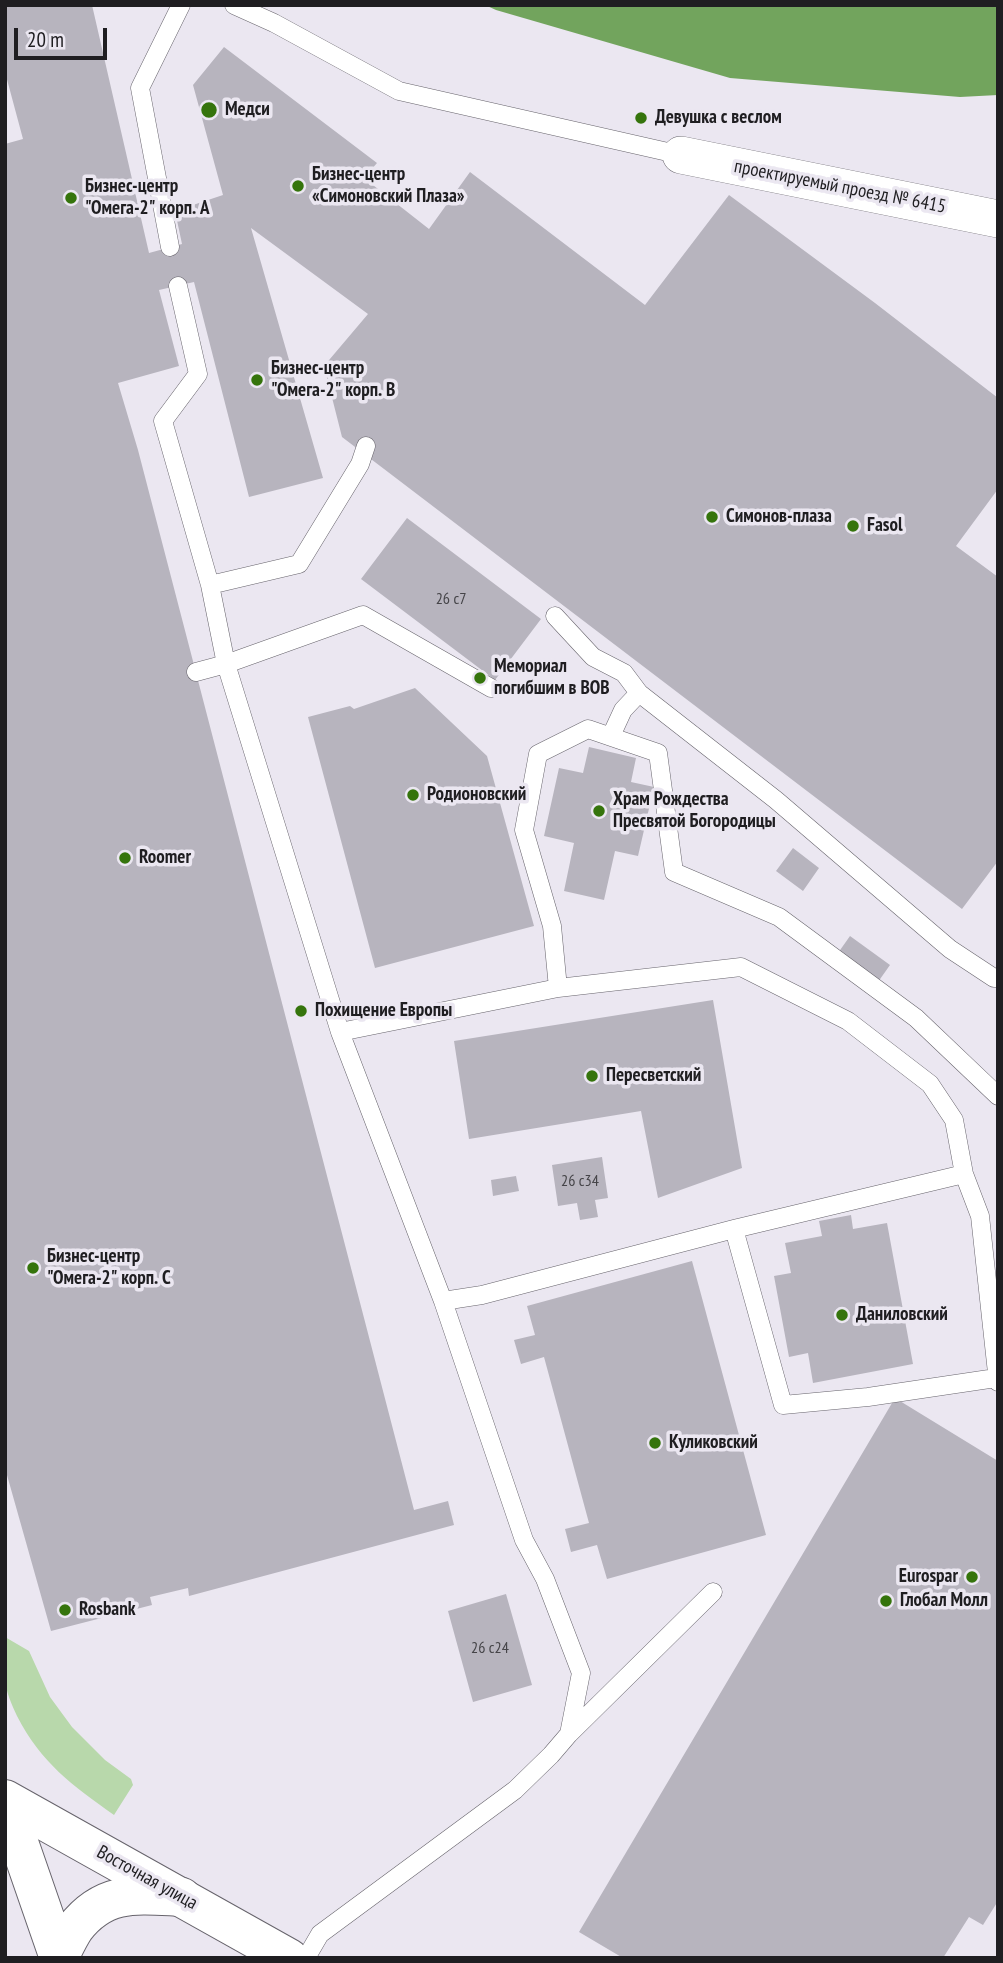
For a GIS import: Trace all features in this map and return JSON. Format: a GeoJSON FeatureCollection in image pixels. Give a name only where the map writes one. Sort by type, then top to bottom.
{"type":"FeatureCollection","features":[{"type":"Feature","properties":{"kind":"main road","name":"Восточная улица"},"geometry":{"type":"LineString","coordinates":[[5,1800],[289,1958]]}},
{"type":"Feature","properties":{"kind":"main road"},"geometry":{"type":"LineString","coordinates":[[5,1800],[59,1958]]}},
{"type":"Feature","properties":{"kind":"main road"},"geometry":{"type":"LineString","coordinates":[[59,1958],[75,1928],[103,1902],[133,1895],[182,1898]]}},
{"type":"Feature","properties":{"kind":"street","name":"проектируемый проезд № 6415"},"geometry":{"type":"LineString","coordinates":[[681,155],[998,219]]}},
{"type":"Feature","properties":{"kind":"lane"},"geometry":{"type":"LineString","coordinates":[[170,247],[140,88],[181,5]]}},
{"type":"Feature","properties":{"kind":"lane"},"geometry":{"type":"LineString","coordinates":[[234,5],[274,23],[399,91],[681,155]]}},
{"type":"Feature","properties":{"kind":"lane"},"geometry":{"type":"LineString","coordinates":[[178,286],[198,374],[163,421],[210,585],[226,664],[340,1032],[443,1301],[524,1540],[545,1579],[581,1673],[569,1734]]}},
{"type":"Feature","properties":{"kind":"lane"},"geometry":{"type":"LineString","coordinates":[[210,585],[299,564],[360,464],[366,446]]}},
{"type":"Feature","properties":{"kind":"lane"},"geometry":{"type":"LineString","coordinates":[[196,672],[226,664],[363,615],[491,688]]}},
{"type":"Feature","properties":{"kind":"lane"},"geometry":{"type":"LineString","coordinates":[[555,616],[593,657],[624,673],[639,693],[776,800],[950,949],[998,978]]}},
{"type":"Feature","properties":{"kind":"lane"},"geometry":{"type":"LineString","coordinates":[[611,736],[623,710],[639,693]]}},
{"type":"Feature","properties":{"kind":"lane"},"geometry":{"type":"LineString","coordinates":[[558,988],[552,926],[524,830],[538,754],[588,729],[658,753],[674,873],[779,917],[916,1018],[998,1096]]}},
{"type":"Feature","properties":{"kind":"lane"},"geometry":{"type":"LineString","coordinates":[[340,1032],[558,988],[741,967],[848,1021],[930,1084],[954,1120],[964,1174],[980,1216],[997,1380],[783,1405],[734,1229]]}},
{"type":"Feature","properties":{"kind":"lane"},"geometry":{"type":"LineString","coordinates":[[443,1301],[481,1295],[734,1229],[964,1174]]}},
{"type":"Feature","properties":{"kind":"lane"},"geometry":{"type":"LineString","coordinates":[[306,1958],[320,1934],[515,1790],[713,1592]]}},
{"type":"Feature","properties":{"kind":"shaded area"},"geometry":{"type":"Polygon","coordinates":[[[485,5],[998,5],[998,95],[960,97],[730,78],[485,5]]]}},
{"type":"Feature","properties":{"kind":"shaded area"},"geometry":{"type":"Polygon","coordinates":[[[5,1637],[29,1651],[50,1697],[72,1727],[105,1760],[131,1779],[133,1785],[114,1815],[59,1772],[26,1733],[7,1689],[5,1637]]]}},
{"type":"Feature","properties":{"kind":"building"},"geometry":{"type":"Polygon","coordinates":[[[5,5],[92,5],[149,253],[182,244],[175,211],[223,195],[193,85],[224,47],[377,163],[364,178],[429,229],[470,172],[645,305],[729,195],[998,398],[998,489],[956,546],[998,577],[998,861],[962,909],[342,437],[324,366],[368,314],[251,228],[323,478],[249,497],[194,282],[159,290],[179,366],[118,383],[138,450],[414,1510],[448,1501],[454,1525],[189,1596],[188,1588],[150,1597],[152,1605],[51,1631],[5,1468],[5,144],[23,139],[5,72],[5,5]]]}},
{"type":"Feature","properties":{"kind":"building"},"geometry":{"type":"Polygon","coordinates":[[[407,518],[541,619],[495,680],[361,579],[407,518]]]}},
{"type":"Feature","properties":{"kind":"building","name":"Родионовский"},"geometry":{"type":"Polygon","coordinates":[[[415,688],[487,756],[534,926],[375,968],[308,717],[350,706],[354,709],[415,688]]]}},
{"type":"Feature","properties":{"kind":"building","name":"Храм Рождества Пресвятой Богородицы"},"geometry":{"type":"Polygon","coordinates":[[[589,747],[636,758],[631,782],[654,787],[638,856],[615,851],[604,900],[564,891],[574,843],[544,836],[559,768],[583,773],[589,747]]]}},
{"type":"Feature","properties":{"kind":"building"},"geometry":{"type":"Polygon","coordinates":[[[793,848],[819,868],[803,891],[776,871],[793,848]]]}},
{"type":"Feature","properties":{"kind":"building"},"geometry":{"type":"Polygon","coordinates":[[[850,936],[890,965],[878,982],[838,953],[850,936]]]}},
{"type":"Feature","properties":{"kind":"building","name":"Пересветский"},"geometry":{"type":"Polygon","coordinates":[[[713,1000],[742,1168],[658,1198],[641,1111],[469,1139],[454,1041],[713,1000]]]}},
{"type":"Feature","properties":{"kind":"building"},"geometry":{"type":"Polygon","coordinates":[[[602,1157],[608,1198],[595,1200],[598,1217],[580,1220],[577,1203],[558,1206],[552,1165],[602,1157]]]}},
{"type":"Feature","properties":{"kind":"building"},"geometry":{"type":"Polygon","coordinates":[[[516,1176],[519,1191],[493,1196],[491,1180],[516,1176]]]}},
{"type":"Feature","properties":{"kind":"building","name":"Даниловский"},"geometry":{"type":"Polygon","coordinates":[[[851,1215],[853,1229],[887,1223],[913,1364],[813,1383],[808,1353],[789,1357],[774,1276],[791,1273],[785,1243],[822,1236],[819,1221],[851,1215]]]}},
{"type":"Feature","properties":{"kind":"building","name":"Куликовский"},"geometry":{"type":"Polygon","coordinates":[[[692,1261],[766,1535],[607,1579],[597,1545],[571,1552],[565,1529],[589,1523],[544,1357],[521,1364],[514,1340],[535,1335],[527,1306],[692,1261]]]}},
{"type":"Feature","properties":{"kind":"building","name":"Глобал Молл"},"geometry":{"type":"Polygon","coordinates":[[[895,1398],[998,1461],[998,1901],[983,1925],[969,1917],[943,1958],[623,1958],[579,1932],[895,1398]]]}},
{"type":"Feature","properties":{"kind":"building"},"geometry":{"type":"Polygon","coordinates":[[[506,1594],[532,1685],[473,1702],[448,1611],[506,1594]]]}},
{"type":"Feature","properties":{"kind":"place","name":"Медси"},"geometry":{"type":"Point","coordinates":[209,110]}},
{"type":"Feature","properties":{"kind":"place","name":"Девушка с веслом"},"geometry":{"type":"Point","coordinates":[641,118]}},
{"type":"Feature","properties":{"kind":"place","name":"Бизнес-центр «Симоновский Плаза»"},"geometry":{"type":"Point","coordinates":[298,186]}},
{"type":"Feature","properties":{"kind":"place","name":"Бизнес-центр \"Омега-2\" корп. A"},"geometry":{"type":"Point","coordinates":[71,198]}},
{"type":"Feature","properties":{"kind":"place","name":"Бизнес-центр \"Омега-2\" корп. B"},"geometry":{"type":"Point","coordinates":[257,380]}},
{"type":"Feature","properties":{"kind":"place","name":"Симонов-плаза"},"geometry":{"type":"Point","coordinates":[712,517]}},
{"type":"Feature","properties":{"kind":"place","name":"Fasol"},"geometry":{"type":"Point","coordinates":[853,526]}},
{"type":"Feature","properties":{"kind":"place","name":"Мемориал погибшим в ВОВ"},"geometry":{"type":"Point","coordinates":[480,678]}},
{"type":"Feature","properties":{"kind":"place","name":"Родионовский"},"geometry":{"type":"Point","coordinates":[413,795]}},
{"type":"Feature","properties":{"kind":"place","name":"Храм Рождества Пресвятой Богородицы"},"geometry":{"type":"Point","coordinates":[599,811]}},
{"type":"Feature","properties":{"kind":"place","name":"Roomer"},"geometry":{"type":"Point","coordinates":[125,858]}},
{"type":"Feature","properties":{"kind":"place","name":"Похищение Европы"},"geometry":{"type":"Point","coordinates":[301,1011]}},
{"type":"Feature","properties":{"kind":"place","name":"Пересветский"},"geometry":{"type":"Point","coordinates":[592,1076]}},
{"type":"Feature","properties":{"kind":"place","name":"Бизнес-центр \"Омега-2\" корп. C"},"geometry":{"type":"Point","coordinates":[33,1268]}},
{"type":"Feature","properties":{"kind":"place","name":"Даниловский"},"geometry":{"type":"Point","coordinates":[842,1315]}},
{"type":"Feature","properties":{"kind":"place","name":"Куликовский"},"geometry":{"type":"Point","coordinates":[655,1443]}},
{"type":"Feature","properties":{"kind":"place","name":"Eurospar"},"geometry":{"type":"Point","coordinates":[972,1577]}},
{"type":"Feature","properties":{"kind":"place","name":"Глобал Молл"},"geometry":{"type":"Point","coordinates":[886,1601]}},
{"type":"Feature","properties":{"kind":"place","name":"Rosbank"},"geometry":{"type":"Point","coordinates":[65,1610]}}]}
